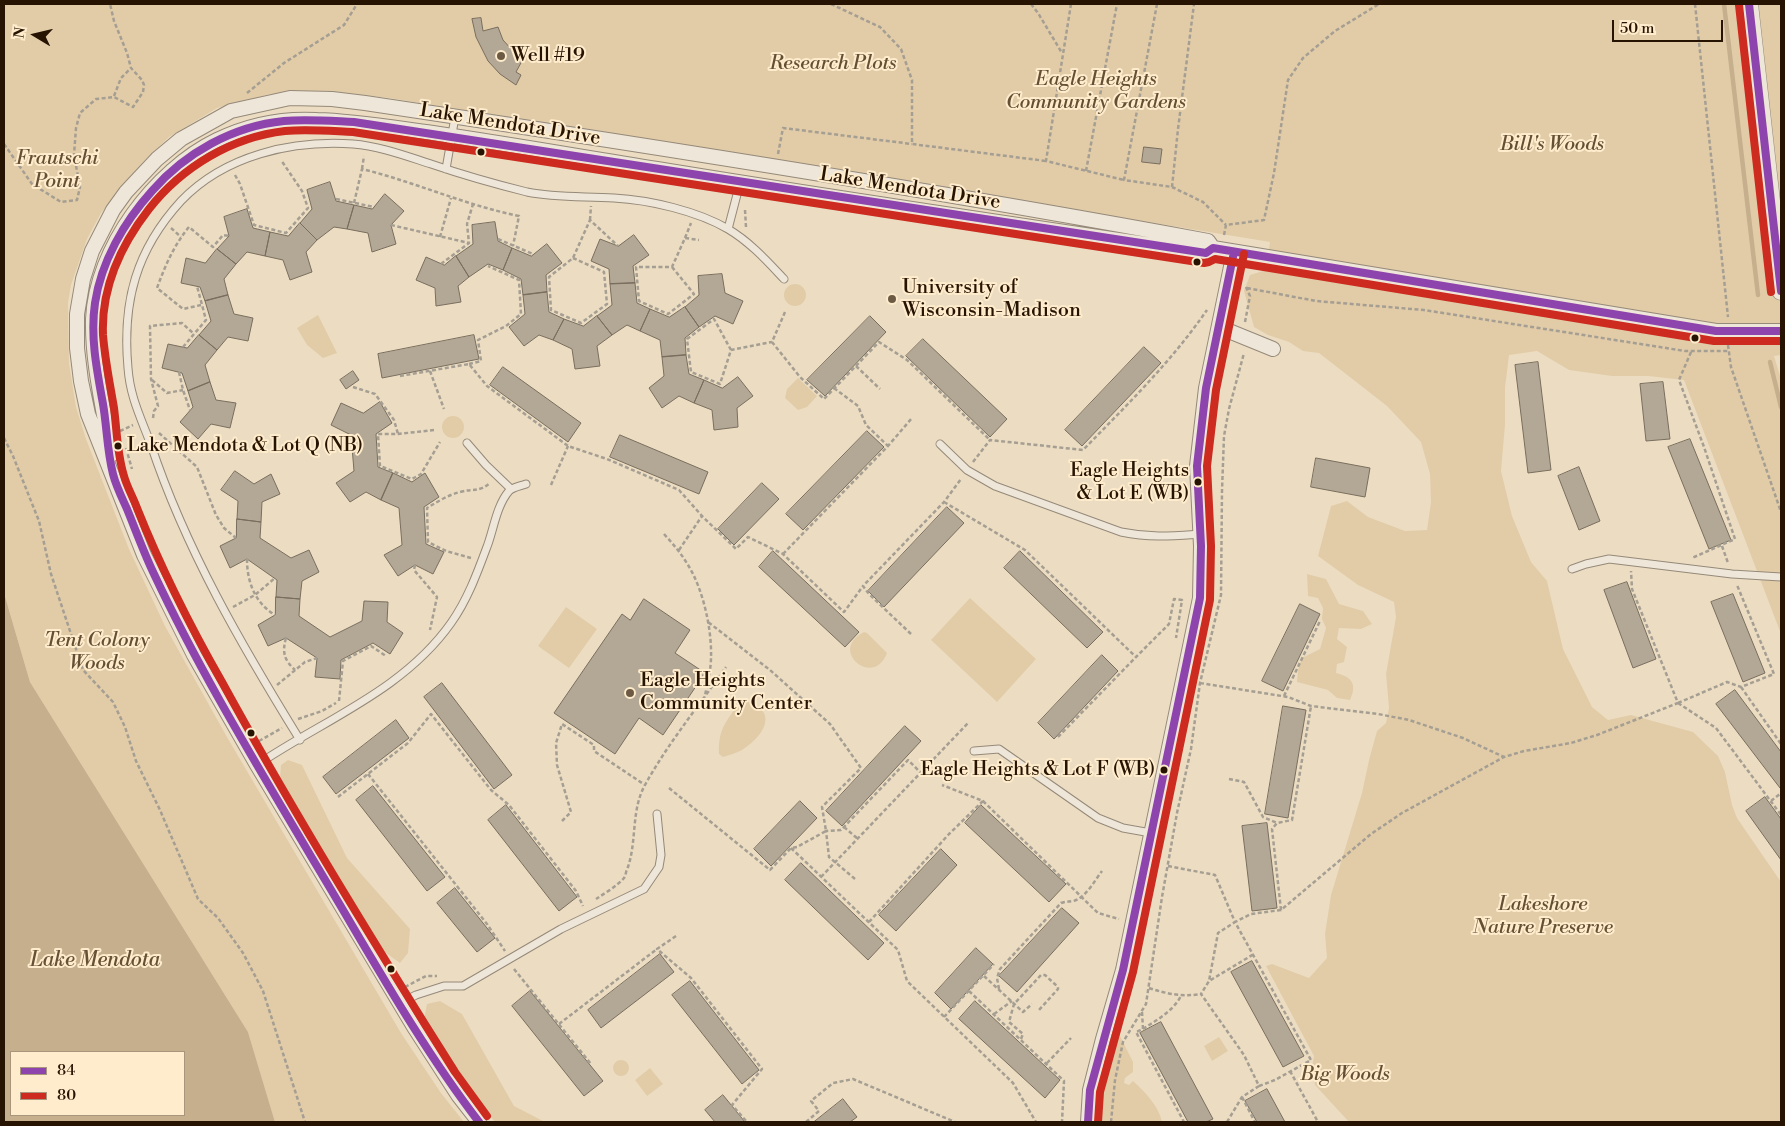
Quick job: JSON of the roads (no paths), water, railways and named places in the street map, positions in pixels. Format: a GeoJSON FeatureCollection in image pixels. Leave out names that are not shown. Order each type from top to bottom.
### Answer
{"type":"FeatureCollection","features":[{"type":"Feature","properties":{"kind":"street"},"geometry":{"type":"LineString","coordinates":[[1749,4],[1777,215],[1781,291]]}},
{"type":"Feature","properties":{"kind":"street","name":"Lake Mendota Drive"},"geometry":{"type":"LineString","coordinates":[[479,1122],[458,1095],[397,998],[256,765],[194,655],[144,555],[88,414],[77,348],[77,314],[83,279],[92,251],[110,216],[126,192],[144,171],[181,139],[231,111],[290,98],[332,99],[646,146],[1088,218],[1208,241],[1223,250],[1661,323],[1728,332],[1781,331]]}},
{"type":"Feature","properties":{"kind":"street"},"geometry":{"type":"LineString","coordinates":[[258,104],[264,125]]}},
{"type":"Feature","properties":{"kind":"street","name":"Lake Mendota Drive"},"geometry":{"type":"LineString","coordinates":[[114,476],[97,373],[93,317],[96,293],[102,273],[114,246],[129,220],[147,196],[166,176],[192,156],[216,141],[237,132],[281,121],[354,122],[1206,254],[1223,250]]}},
{"type":"Feature","properties":{"kind":"street"},"geometry":{"type":"LineString","coordinates":[[1088,1122],[1090,1090],[1123,970],[1200,598],[1197,466],[1206,388],[1219,327],[1223,250]]}},
{"type":"Feature","properties":{"kind":"street"},"geometry":{"type":"LineString","coordinates":[[1219,327],[1273,348]]}},
{"type":"Feature","properties":{"kind":"lane"},"geometry":{"type":"LineString","coordinates":[[446,169],[455,117]]}},
{"type":"Feature","properties":{"kind":"lane"},"geometry":{"type":"LineString","coordinates":[[300,740],[208,582],[156,462],[133,400],[128,368],[127,325],[137,269],[170,213],[191,191],[233,163],[274,149],[320,143],[355,144],[531,192],[563,197],[624,199],[650,203],[694,215],[728,229],[765,259],[784,279]]}},
{"type":"Feature","properties":{"kind":"lane"},"geometry":{"type":"LineString","coordinates":[[728,229],[740,183]]}},
{"type":"Feature","properties":{"kind":"lane"},"geometry":{"type":"LineString","coordinates":[[467,443],[511,489]]}},
{"type":"Feature","properties":{"kind":"lane"},"geometry":{"type":"LineString","coordinates":[[940,444],[967,470],[995,486],[1121,532],[1166,537],[1200,534]]}},
{"type":"Feature","properties":{"kind":"lane"},"geometry":{"type":"LineString","coordinates":[[256,765],[391,683],[431,648],[451,623],[468,596],[482,562],[503,500],[511,489],[526,484]]}},
{"type":"Feature","properties":{"kind":"lane"},"geometry":{"type":"LineString","coordinates":[[1572,569],[1609,559],[1732,574],[1781,577]]}},
{"type":"Feature","properties":{"kind":"lane"},"geometry":{"type":"LineString","coordinates":[[974,751],[999,749],[1098,818],[1123,828],[1151,833]]}},
{"type":"Feature","properties":{"kind":"lane"},"geometry":{"type":"LineString","coordinates":[[397,998],[416,995],[444,986],[463,986],[561,929],[644,888],[654,876],[660,861],[657,814]]}},
{"type":"Feature","properties":{"kind":"water","name":"Lake Mendota"},"geometry":{"type":"Polygon","coordinates":[[[4,593],[30,682],[248,1032],[275,1122],[4,1122],[4,593]]]}},
{"type":"Feature","properties":{"kind":"waterway"},"geometry":{"type":"LineString","coordinates":[[1724,4],[1758,295]]}},
{"type":"Feature","properties":{"kind":"waterway"},"geometry":{"type":"LineString","coordinates":[[1770,362],[1781,407]]}},
{"type":"Feature","properties":{"kind":"place","name":"Well #19"},"geometry":{"type":"Point","coordinates":[501,56]}},
{"type":"Feature","properties":{"kind":"place","name":"University of Wisconsin-Madison"},"geometry":{"type":"Point","coordinates":[892,299]}},
{"type":"Feature","properties":{"kind":"place","name":"Lake Mendota & Lot Q (NB)"},"geometry":{"type":"Point","coordinates":[118,446]}},
{"type":"Feature","properties":{"kind":"place","name":"Eagle Heights & Lot E (WB)"},"geometry":{"type":"Point","coordinates":[1198,482]}},
{"type":"Feature","properties":{"kind":"place","name":"Eagle Heights Community Center"},"geometry":{"type":"Point","coordinates":[630,693]}},
{"type":"Feature","properties":{"kind":"place","name":"Eagle Heights & Lot F (WB)"},"geometry":{"type":"Point","coordinates":[1164,770]}},
{"type":"Feature","properties":{"kind":"park label","name":"Research Plots"},"geometry":{"type":"Point","coordinates":[833,64]}},
{"type":"Feature","properties":{"kind":"park label","name":"Eagle Heights Community Gardens"},"geometry":{"type":"Point","coordinates":[1096,92]}},
{"type":"Feature","properties":{"kind":"park label","name":"Bill's Woods"},"geometry":{"type":"Point","coordinates":[1552,145]}},
{"type":"Feature","properties":{"kind":"park label","name":"Frautschi Point"},"geometry":{"type":"Point","coordinates":[57,170]}},
{"type":"Feature","properties":{"kind":"park label","name":"Tent Colony Woods"},"geometry":{"type":"Point","coordinates":[97,652]}},
{"type":"Feature","properties":{"kind":"park label","name":"Lakeshore Nature Preserve"},"geometry":{"type":"Point","coordinates":[1543,916]}},
{"type":"Feature","properties":{"kind":"park label","name":"Big Woods"},"geometry":{"type":"Point","coordinates":[1345,1075]}}]}
